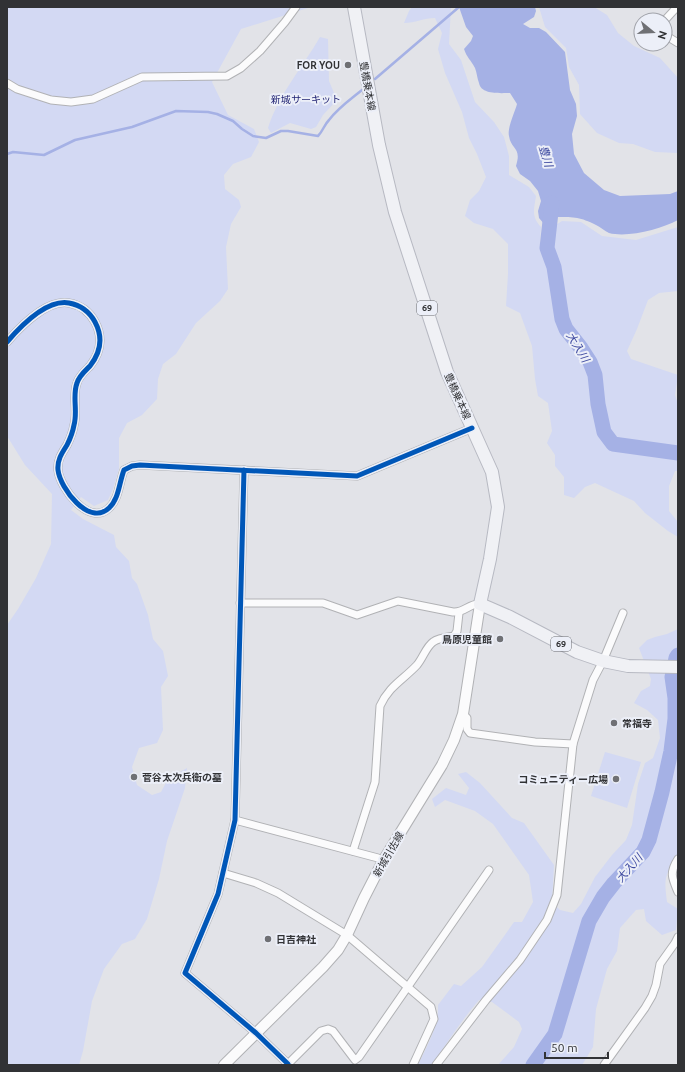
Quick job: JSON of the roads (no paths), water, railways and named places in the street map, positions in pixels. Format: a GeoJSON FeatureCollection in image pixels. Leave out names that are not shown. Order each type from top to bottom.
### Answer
{"type":"FeatureCollection","features":[{"type":"Feature","properties":{"kind":"main road","name":"豊橋乗本線"},"geometry":{"type":"LineString","coordinates":[[354,7],[378,145],[395,212],[447,372],[492,472],[498,507],[490,559],[480,604]]}},
{"type":"Feature","properties":{"kind":"main road","name":"69"},"geometry":{"type":"LineString","coordinates":[[480,604],[510,617],[577,652],[603,661],[628,666],[678,667]]}},
{"type":"Feature","properties":{"kind":"main road","name":"新城引佐線"},"geometry":{"type":"LineString","coordinates":[[224,1065],[323,967],[338,950],[347,935],[383,861],[442,765],[454,740],[463,714],[480,604]]}},
{"type":"Feature","properties":{"kind":"street"},"geometry":{"type":"LineString","coordinates":[[7,83],[17,89],[51,100],[71,102],[93,99],[142,78],[227,76],[240,68],[260,51],[296,7]]}},
{"type":"Feature","properties":{"kind":"street"},"geometry":{"type":"LineString","coordinates":[[7,342],[30,319],[52,304],[60,302],[69,303],[84,308],[92,316],[100,331],[101,343],[97,355],[81,375],[77,383],[75,391],[76,414],[74,425],[68,444],[58,461],[60,481],[73,500],[82,509],[93,513],[102,513],[110,508],[117,498],[120,480],[124,470],[132,466],[140,465],[358,476],[472,428]]}},
{"type":"Feature","properties":{"kind":"street"},"geometry":{"type":"LineString","coordinates":[[244,470],[235,820],[218,894],[185,973],[256,1033],[287,1065],[321,1031],[328,1029],[332,1031],[355,1060],[359,1057],[489,870]]}},
{"type":"Feature","properties":{"kind":"street"},"geometry":{"type":"LineString","coordinates":[[240,603],[323,603],[357,615],[398,600],[453,612],[459,612],[474,603],[480,604]]}},
{"type":"Feature","properties":{"kind":"street"},"geometry":{"type":"LineString","coordinates":[[353,851],[375,782],[380,706],[383,699],[389,690],[417,664],[435,640],[454,636],[457,630],[459,612]]}},
{"type":"Feature","properties":{"kind":"street"},"geometry":{"type":"LineString","coordinates":[[436,1065],[486,1000],[520,960],[547,920],[557,895],[573,744],[593,680],[603,661],[623,613]]}},
{"type":"Feature","properties":{"kind":"street"},"geometry":{"type":"LineString","coordinates":[[463,714],[467,718],[467,729],[470,732],[535,742],[573,744]]}},
{"type":"Feature","properties":{"kind":"street"},"geometry":{"type":"LineString","coordinates":[[235,820],[353,851],[378,858],[383,861]]}},
{"type":"Feature","properties":{"kind":"street"},"geometry":{"type":"LineString","coordinates":[[678,860],[672,870],[672,879],[678,892]]}},
{"type":"Feature","properties":{"kind":"street"},"geometry":{"type":"LineString","coordinates":[[223,873],[256,882],[278,893],[347,935],[431,1007],[434,1019],[413,1065]]}},
{"type":"Feature","properties":{"kind":"street"},"geometry":{"type":"LineString","coordinates":[[604,1065],[648,1002],[656,985],[660,964],[678,937]]}},
{"type":"Feature","properties":{"kind":"water","name":"豊川"},"geometry":{"type":"Polygon","coordinates":[[[459,7],[535,7],[536,11],[534,17],[523,24],[530,28],[539,28],[546,32],[565,52],[570,90],[576,104],[577,116],[572,134],[574,154],[584,173],[604,190],[620,196],[670,194],[678,191],[678,220],[663,227],[644,232],[625,234],[609,233],[590,222],[573,217],[557,217],[552,223],[545,225],[539,218],[538,211],[541,201],[538,191],[530,181],[520,174],[516,166],[518,155],[510,141],[510,124],[517,104],[510,93],[487,91],[483,90],[481,87],[475,68],[466,55],[464,49],[471,41],[473,36],[466,27],[459,7]]]}},
{"type":"Feature","properties":{"kind":"waterway"},"geometry":{"type":"LineString","coordinates":[[375,79],[459,7]]}},
{"type":"Feature","properties":{"kind":"waterway"},"geometry":{"type":"LineString","coordinates":[[7,154],[13,152],[44,155],[75,140],[132,127],[176,111],[208,112],[217,114],[233,121],[253,136],[266,138],[281,131],[318,136],[336,112],[362,90]]}},
{"type":"Feature","properties":{"kind":"waterway","name":"大入川"},"geometry":{"type":"LineString","coordinates":[[552,203],[547,248],[554,267],[562,319],[566,329],[590,362],[595,375],[598,404],[604,432],[613,444],[678,453]]}},
{"type":"Feature","properties":{"kind":"waterway","name":"大入川"},"geometry":{"type":"LineString","coordinates":[[533,1065],[555,1034],[589,921],[603,897],[643,852],[649,840],[671,751],[675,719],[675,698],[672,677],[678,655]]}},
{"type":"Feature","properties":{"kind":"place","name":"FOR YOU"},"geometry":{"type":"Point","coordinates":[348,65]}},
{"type":"Feature","properties":{"kind":"place","name":"鳥原児童館"},"geometry":{"type":"Point","coordinates":[500,639]}},
{"type":"Feature","properties":{"kind":"place","name":"常福寺"},"geometry":{"type":"Point","coordinates":[614,723]}},
{"type":"Feature","properties":{"kind":"place","name":"菅谷太次兵衛の墓"},"geometry":{"type":"Point","coordinates":[134,777]}},
{"type":"Feature","properties":{"kind":"place","name":"コミュニティー広場"},"geometry":{"type":"Point","coordinates":[616,779]}},
{"type":"Feature","properties":{"kind":"place","name":"日吉神社"},"geometry":{"type":"Point","coordinates":[268,939]}},
{"type":"Feature","properties":{"kind":"park label","name":"新城サーキット"},"geometry":{"type":"Point","coordinates":[306,99]}}]}
